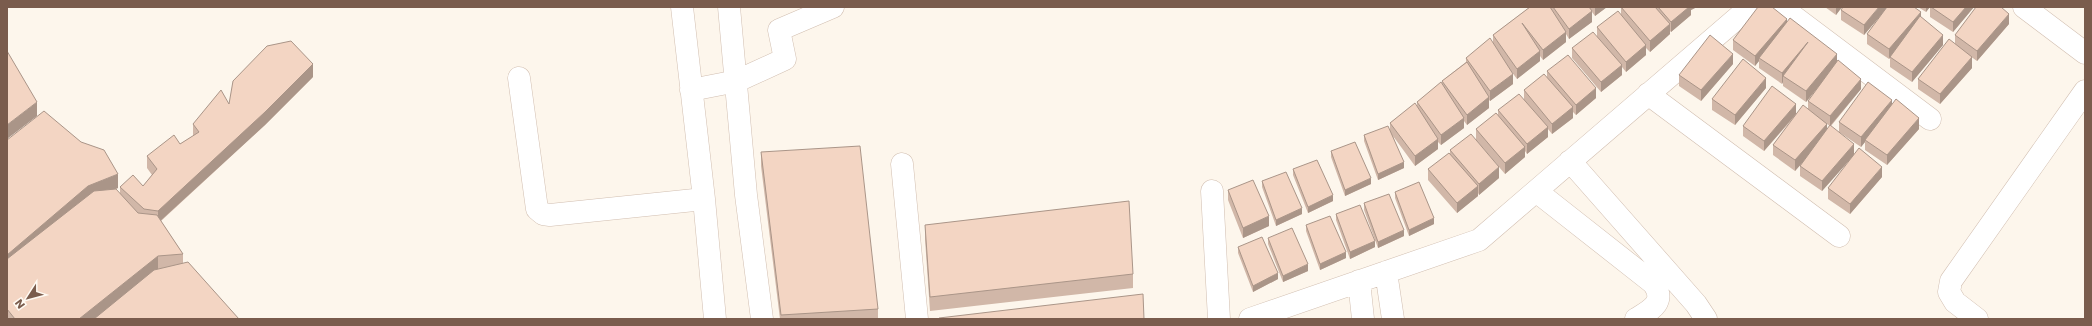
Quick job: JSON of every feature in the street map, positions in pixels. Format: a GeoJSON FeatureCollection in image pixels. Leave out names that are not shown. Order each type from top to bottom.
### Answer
{"type":"FeatureCollection","features":[{"type":"Feature","properties":{"kind":"street"},"geometry":{"type":"LineString","coordinates":[[682,7],[704,199],[715,319]]}},
{"type":"Feature","properties":{"kind":"street"},"geometry":{"type":"LineString","coordinates":[[729,7],[737,81],[746,195],[762,319]]}},
{"type":"Feature","properties":{"kind":"street"},"geometry":{"type":"LineString","coordinates":[[691,90],[737,81],[785,59],[779,30],[833,7]]}},
{"type":"Feature","properties":{"kind":"street"},"geometry":{"type":"LineString","coordinates":[[1250,319],[1479,240],[1750,7]]}},
{"type":"Feature","properties":{"kind":"street"},"geometry":{"type":"LineString","coordinates":[[1781,7],[1930,119]]}},
{"type":"Feature","properties":{"kind":"street"},"geometry":{"type":"LineString","coordinates":[[2024,7],[2085,53]]}},
{"type":"Feature","properties":{"kind":"street"},"geometry":{"type":"LineString","coordinates":[[519,78],[537,209],[543,214],[550,215],[704,199]]}},
{"type":"Feature","properties":{"kind":"street"},"geometry":{"type":"LineString","coordinates":[[1977,319],[1955,302],[1949,292],[1951,281],[2085,91]]}},
{"type":"Feature","properties":{"kind":"street"},"geometry":{"type":"LineString","coordinates":[[1648,94],[1839,236]]}},
{"type":"Feature","properties":{"kind":"street"},"geometry":{"type":"LineString","coordinates":[[1570,161],[1696,304],[1706,319]]}},
{"type":"Feature","properties":{"kind":"street"},"geometry":{"type":"LineString","coordinates":[[902,164],[917,319]]}},
{"type":"Feature","properties":{"kind":"street"},"geometry":{"type":"LineString","coordinates":[[1212,191],[1219,319]]}},
{"type":"Feature","properties":{"kind":"street"},"geometry":{"type":"LineString","coordinates":[[1536,191],[1653,283],[1659,291],[1658,298],[1652,309],[1636,319]]}},
{"type":"Feature","properties":{"kind":"street"},"geometry":{"type":"LineString","coordinates":[[1386,272],[1393,319]]}},
{"type":"Feature","properties":{"kind":"street"},"geometry":{"type":"LineString","coordinates":[[1359,281],[1363,319]]}},
{"type":"Feature","properties":{"kind":"building"},"geometry":{"type":"Polygon","coordinates":[[[1530,7],[1550,7],[1566,32],[1543,50],[1522,23],[1540,51],[1517,69],[1493,35],[1530,7]]]}},
{"type":"Feature","properties":{"kind":"building"},"geometry":{"type":"Polygon","coordinates":[[[1553,7],[1589,7],[1592,11],[1569,29],[1553,7]]]}},
{"type":"Feature","properties":{"kind":"building"},"geometry":{"type":"Polygon","coordinates":[[[1621,7],[1655,7],[1670,24],[1650,41],[1621,7]]]}},
{"type":"Feature","properties":{"kind":"building"},"geometry":{"type":"Polygon","coordinates":[[[1658,7],[1689,7],[1671,22],[1658,7]]]}},
{"type":"Feature","properties":{"kind":"building"},"geometry":{"type":"Polygon","coordinates":[[[1758,7],[1772,7],[1787,19],[1755,56],[1733,40],[1758,7]]]}},
{"type":"Feature","properties":{"kind":"building"},"geometry":{"type":"Polygon","coordinates":[[[1843,7],[1879,7],[1864,25],[1841,10],[1843,7]]]}},
{"type":"Feature","properties":{"kind":"building"},"geometry":{"type":"Polygon","coordinates":[[[1887,7],[1914,7],[1921,12],[1889,49],[1867,34],[1887,7]]]}},
{"type":"Feature","properties":{"kind":"building"},"geometry":{"type":"Polygon","coordinates":[[[1931,7],[1966,7],[1953,22],[1931,7]]]}},
{"type":"Feature","properties":{"kind":"building"},"geometry":{"type":"Polygon","coordinates":[[[1976,7],[2001,7],[2009,14],[1977,51],[1955,35],[1976,7]]]}},
{"type":"Feature","properties":{"kind":"building"},"geometry":{"type":"Polygon","coordinates":[[[1618,11],[1646,45],[1626,62],[1597,27],[1618,11]]]}},
{"type":"Feature","properties":{"kind":"building"},"geometry":{"type":"Polygon","coordinates":[[[1920,16],[1943,35],[1912,72],[1890,57],[1920,16]]]}},
{"type":"Feature","properties":{"kind":"building"},"geometry":{"type":"Polygon","coordinates":[[[1790,18],[1837,54],[1806,91],[1783,76],[1808,42],[1782,73],[1759,58],[1790,18]]]}},
{"type":"Feature","properties":{"kind":"building"},"geometry":{"type":"Polygon","coordinates":[[[1593,32],[1622,65],[1601,82],[1572,48],[1593,32]]]}},
{"type":"Feature","properties":{"kind":"building"},"geometry":{"type":"Polygon","coordinates":[[[1710,35],[1733,54],[1701,90],[1679,75],[1710,35]]]}},
{"type":"Feature","properties":{"kind":"building"},"geometry":{"type":"Polygon","coordinates":[[[1490,38],[1513,74],[1490,91],[1466,58],[1490,38]]]}},
{"type":"Feature","properties":{"kind":"building"},"geometry":{"type":"Polygon","coordinates":[[[1949,39],[1972,57],[1940,94],[1918,79],[1949,39]]]}},
{"type":"Feature","properties":{"kind":"building"},"geometry":{"type":"Polygon","coordinates":[[[291,41],[313,64],[265,112],[158,211],[144,209],[120,187],[133,175],[143,186],[157,169],[147,156],[174,135],[180,144],[199,132],[193,124],[221,90],[229,104],[233,81],[267,46],[291,41]]]}},
{"type":"Feature","properties":{"kind":"building"},"geometry":{"type":"Polygon","coordinates":[[[7,51],[37,102],[7,125],[7,51]]]}},
{"type":"Feature","properties":{"kind":"building"},"geometry":{"type":"Polygon","coordinates":[[[1568,55],[1596,88],[1576,105],[1547,71],[1568,55]]]}},
{"type":"Feature","properties":{"kind":"building"},"geometry":{"type":"Polygon","coordinates":[[[1743,59],[1766,78],[1735,115],[1712,99],[1743,59]]]}},
{"type":"Feature","properties":{"kind":"building"},"geometry":{"type":"Polygon","coordinates":[[[1838,60],[1861,79],[1830,116],[1808,101],[1838,60]]]}},
{"type":"Feature","properties":{"kind":"building"},"geometry":{"type":"Polygon","coordinates":[[[1467,62],[1489,97],[1467,115],[1442,81],[1467,62]]]}},
{"type":"Feature","properties":{"kind":"building"},"geometry":{"type":"Polygon","coordinates":[[[1544,74],[1573,107],[1552,124],[1524,90],[1544,74]]]}},
{"type":"Feature","properties":{"kind":"building"},"geometry":{"type":"Polygon","coordinates":[[[1441,82],[1464,118],[1441,135],[1417,102],[1441,82]]]}},
{"type":"Feature","properties":{"kind":"building"},"geometry":{"type":"Polygon","coordinates":[[[1868,82],[1892,100],[1861,137],[1839,122],[1868,82]]]}},
{"type":"Feature","properties":{"kind":"building"},"geometry":{"type":"Polygon","coordinates":[[[1772,86],[1796,104],[1764,141],[1743,126],[1772,86]]]}},
{"type":"Feature","properties":{"kind":"building"},"geometry":{"type":"Polygon","coordinates":[[[1519,94],[1548,127],[1527,144],[1498,110],[1519,94]]]}},
{"type":"Feature","properties":{"kind":"building"},"geometry":{"type":"Polygon","coordinates":[[[1896,99],[1919,118],[1887,155],[1865,140],[1896,99]]]}},
{"type":"Feature","properties":{"kind":"building"},"geometry":{"type":"Polygon","coordinates":[[[1415,103],[1438,139],[1415,156],[1390,123],[1415,103]]]}},
{"type":"Feature","properties":{"kind":"building"},"geometry":{"type":"Polygon","coordinates":[[[1803,105],[1827,124],[1795,160],[1773,145],[1803,105]]]}},
{"type":"Feature","properties":{"kind":"building"},"geometry":{"type":"Polygon","coordinates":[[[44,111],[81,142],[104,150],[118,174],[88,186],[7,255],[7,140],[44,111]]]}},
{"type":"Feature","properties":{"kind":"building"},"geometry":{"type":"Polygon","coordinates":[[[1496,113],[1525,147],[1505,163],[1476,129],[1496,113]]]}},
{"type":"Feature","properties":{"kind":"building"},"geometry":{"type":"Polygon","coordinates":[[[1830,125],[1854,144],[1822,181],[1800,166],[1830,125]]]}},
{"type":"Feature","properties":{"kind":"building"},"geometry":{"type":"Polygon","coordinates":[[[1388,126],[1404,162],[1378,174],[1364,135],[1388,126]]]}},
{"type":"Feature","properties":{"kind":"building"},"geometry":{"type":"Polygon","coordinates":[[[1471,134],[1499,167],[1479,184],[1450,150],[1471,134]]]}},
{"type":"Feature","properties":{"kind":"building"},"geometry":{"type":"Polygon","coordinates":[[[1355,142],[1371,178],[1345,190],[1331,151],[1355,142]]]}},
{"type":"Feature","properties":{"kind":"building"},"geometry":{"type":"Polygon","coordinates":[[[860,146],[878,309],[781,315],[761,152],[860,146]]]}},
{"type":"Feature","properties":{"kind":"building"},"geometry":{"type":"Polygon","coordinates":[[[1859,148],[1882,167],[1850,204],[1828,188],[1859,148]]]}},
{"type":"Feature","properties":{"kind":"building"},"geometry":{"type":"Polygon","coordinates":[[[1449,153],[1478,186],[1457,203],[1428,169],[1449,153]]]}},
{"type":"Feature","properties":{"kind":"building"},"geometry":{"type":"Polygon","coordinates":[[[1317,160],[1333,195],[1308,207],[1293,169],[1317,160]]]}},
{"type":"Feature","properties":{"kind":"building"},"geometry":{"type":"Polygon","coordinates":[[[1286,172],[1302,208],[1276,220],[1262,181],[1286,172]]]}},
{"type":"Feature","properties":{"kind":"building"},"geometry":{"type":"Polygon","coordinates":[[[1253,180],[1269,216],[1243,228],[1228,190],[1253,180]]]}},
{"type":"Feature","properties":{"kind":"building"},"geometry":{"type":"Polygon","coordinates":[[[1419,182],[1434,218],[1409,230],[1395,192],[1419,182]]]}},
{"type":"Feature","properties":{"kind":"building"},"geometry":{"type":"Polygon","coordinates":[[[116,189],[138,213],[157,215],[183,254],[158,256],[79,319],[15,319],[7,309],[7,259],[94,191],[116,189]]]}},
{"type":"Feature","properties":{"kind":"building"},"geometry":{"type":"Polygon","coordinates":[[[1389,194],[1404,230],[1378,242],[1364,203],[1389,194]]]}},
{"type":"Feature","properties":{"kind":"building"},"geometry":{"type":"Polygon","coordinates":[[[1129,201],[1133,274],[930,297],[925,225],[1129,201]]]}},
{"type":"Feature","properties":{"kind":"building"},"geometry":{"type":"Polygon","coordinates":[[[1360,205],[1375,241],[1350,252],[1336,214],[1360,205]]]}},
{"type":"Feature","properties":{"kind":"building"},"geometry":{"type":"Polygon","coordinates":[[[1330,216],[1346,252],[1320,264],[1306,225],[1330,216]]]}},
{"type":"Feature","properties":{"kind":"building"},"geometry":{"type":"Polygon","coordinates":[[[1292,228],[1308,264],[1283,276],[1268,238],[1292,228]]]}},
{"type":"Feature","properties":{"kind":"building"},"geometry":{"type":"Polygon","coordinates":[[[1262,237],[1278,273],[1253,286],[1238,247],[1262,237]]]}},
{"type":"Feature","properties":{"kind":"building"},"geometry":{"type":"Polygon","coordinates":[[[188,262],[239,319],[94,319],[154,270],[188,262]]]}},
{"type":"Feature","properties":{"kind":"building"},"geometry":{"type":"Polygon","coordinates":[[[1143,294],[1144,319],[939,319],[939,318],[1143,294]]]}}]}
